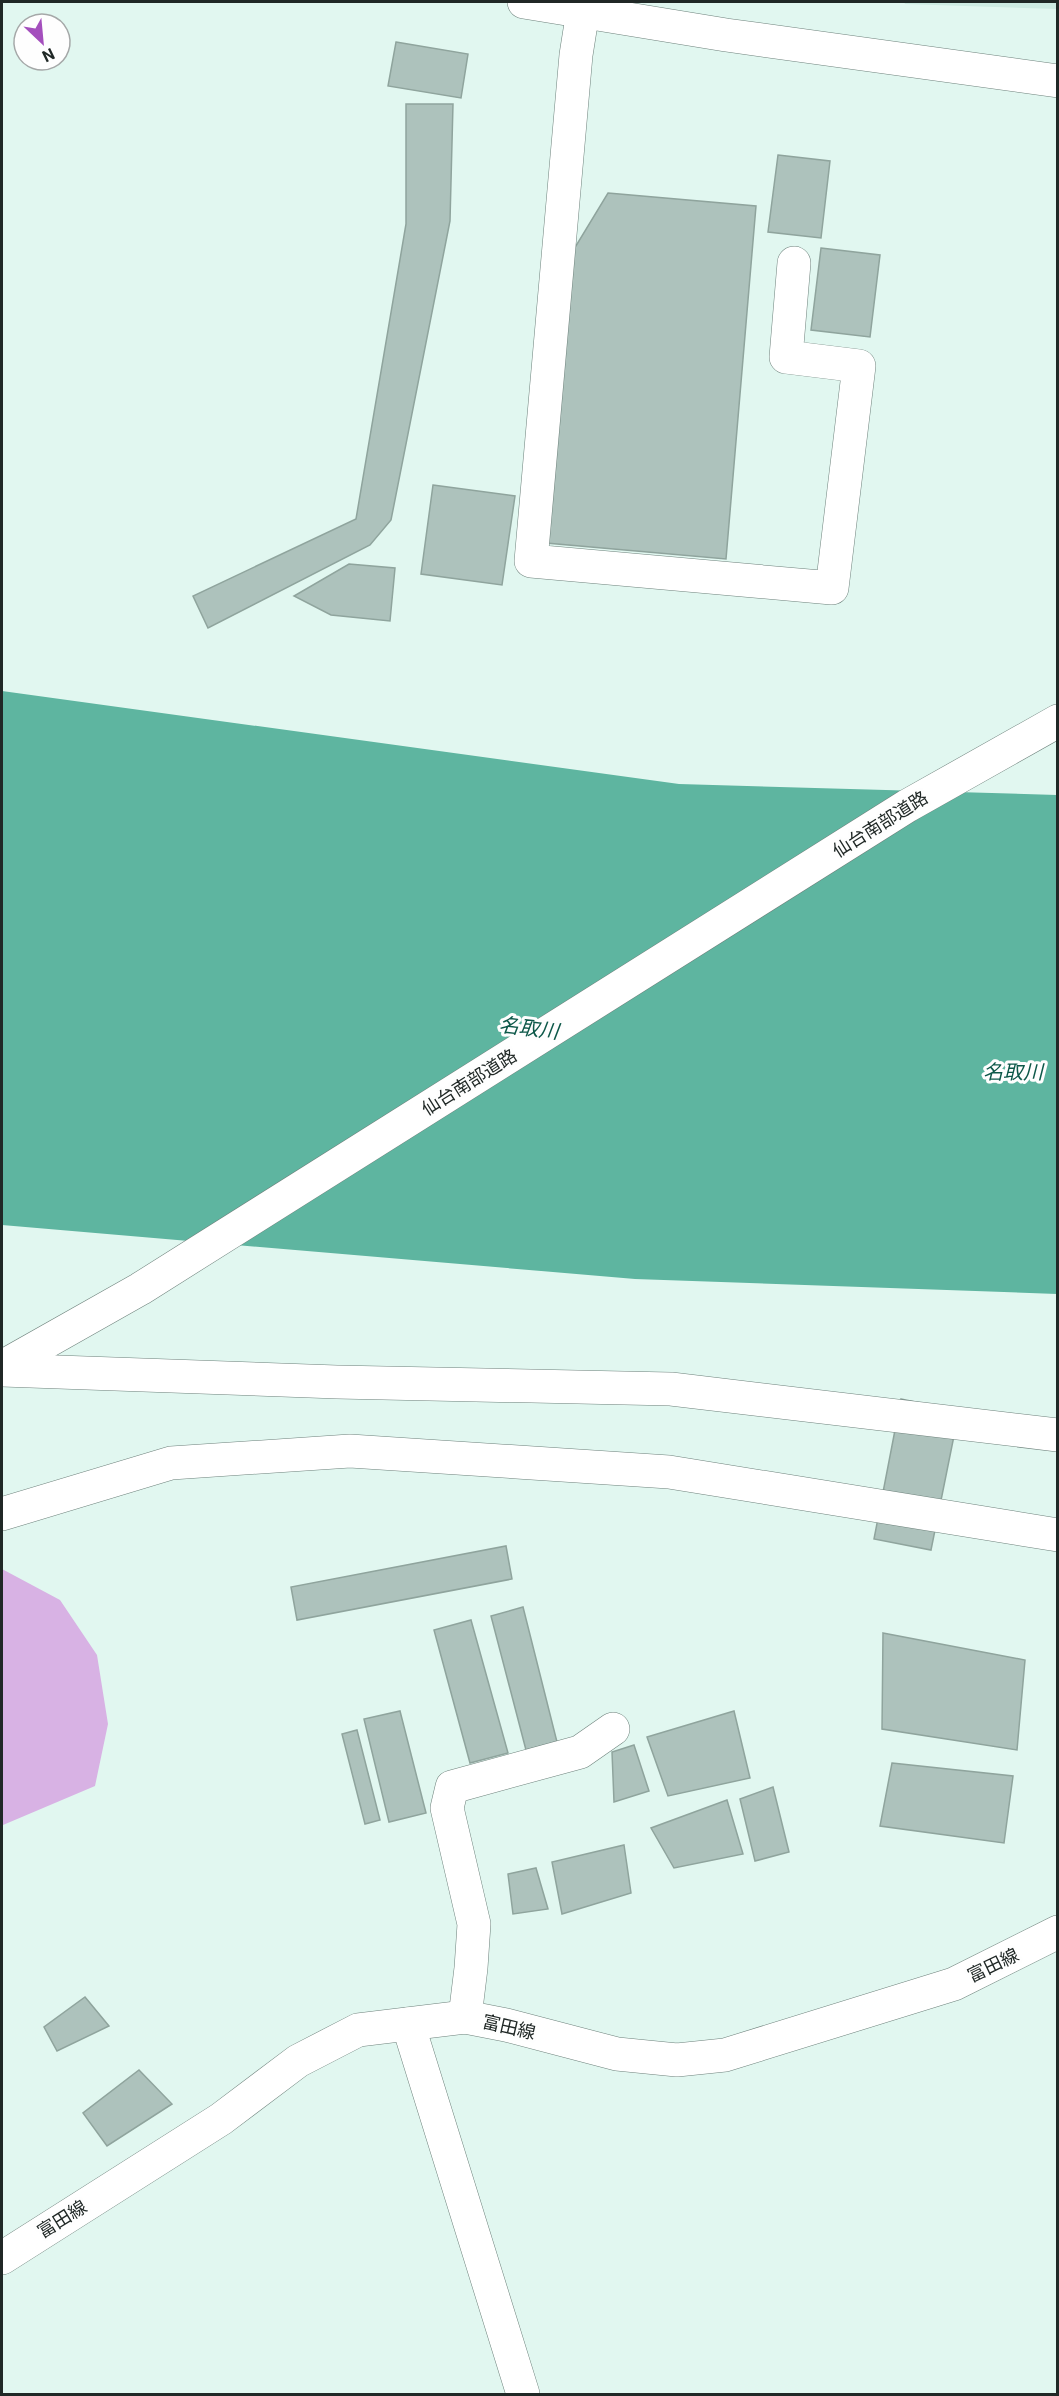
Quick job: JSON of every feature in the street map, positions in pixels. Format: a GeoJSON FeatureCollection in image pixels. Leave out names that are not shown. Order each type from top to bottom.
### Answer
{"type":"FeatureCollection","features":[{"type":"Feature","properties":{"kind":"main road"},"geometry":{"type":"LineString","coordinates":[[524,2],[726,35],[1058,81]]}},
{"type":"Feature","properties":{"kind":"main road"},"geometry":{"type":"LineString","coordinates":[[583,11],[576,55],[531,561],[832,588],[859,366],[786,357],[794,263]]}},
{"type":"Feature","properties":{"kind":"main road","name":"仙台南部道路"},"geometry":{"type":"LineString","coordinates":[[2,1368],[140,1289],[907,806],[1058,721]]}},
{"type":"Feature","properties":{"kind":"main road"},"geometry":{"type":"LineString","coordinates":[[2,1368],[338,1382],[671,1389],[1058,1435]]}},
{"type":"Feature","properties":{"kind":"main road"},"geometry":{"type":"LineString","coordinates":[[2,1514],[171,1463],[350,1451],[669,1472],[1058,1535]]}},
{"type":"Feature","properties":{"kind":"main road"},"geometry":{"type":"LineString","coordinates":[[465,2017],[474,1924],[447,1808],[452,1787],[580,1752],[613,1729]]}},
{"type":"Feature","properties":{"kind":"main road","name":"富田線"},"geometry":{"type":"LineString","coordinates":[[2,2258],[221,2119],[298,2061],[358,2030],[465,2017],[506,2025],[617,2054],[677,2060],[725,2055],[954,1984],[1058,1932]]}},
{"type":"Feature","properties":{"kind":"main road"},"geometry":{"type":"LineString","coordinates":[[408,2024],[523,2394]]}},
{"type":"Feature","properties":{"kind":"shaded area"},"geometry":{"type":"Polygon","coordinates":[[[904,2],[1057,2],[1058,9],[905,4],[904,2]]]}},
{"type":"Feature","properties":{"kind":"shaded area"},"geometry":{"type":"Polygon","coordinates":[[[2,1569],[60,1600],[97,1655],[108,1724],[95,1786],[3,1825],[2,1837],[2,1569]]]}},
{"type":"Feature","properties":{"kind":"water","name":"名取川"},"geometry":{"type":"Polygon","coordinates":[[[2,691],[679,784],[1057,795],[1057,1294],[635,1279],[2,1225],[2,691]]]}},
{"type":"Feature","properties":{"kind":"building"},"geometry":{"type":"Polygon","coordinates":[[[396,42],[468,54],[461,98],[388,86],[396,42]]]}},
{"type":"Feature","properties":{"kind":"building"},"geometry":{"type":"Polygon","coordinates":[[[406,104],[453,104],[450,221],[391,520],[370,545],[208,628],[193,596],[356,519],[406,224],[406,104]]]}},
{"type":"Feature","properties":{"kind":"building"},"geometry":{"type":"Polygon","coordinates":[[[778,155],[830,161],[821,238],[768,232],[778,155]]]}},
{"type":"Feature","properties":{"kind":"building"},"geometry":{"type":"Polygon","coordinates":[[[608,193],[756,206],[726,559],[546,543],[571,254],[608,193]]]}},
{"type":"Feature","properties":{"kind":"building"},"geometry":{"type":"Polygon","coordinates":[[[821,248],[880,255],[870,337],[811,330],[821,248]]]}},
{"type":"Feature","properties":{"kind":"building"},"geometry":{"type":"Polygon","coordinates":[[[433,485],[515,496],[502,585],[421,574],[433,485]]]}},
{"type":"Feature","properties":{"kind":"building"},"geometry":{"type":"Polygon","coordinates":[[[349,564],[395,568],[390,621],[331,615],[294,596],[349,564]]]}},
{"type":"Feature","properties":{"kind":"building"},"geometry":{"type":"Polygon","coordinates":[[[901,1399],[959,1411],[931,1550],[874,1539],[901,1399]]]}},
{"type":"Feature","properties":{"kind":"building"},"geometry":{"type":"Polygon","coordinates":[[[506,1546],[512,1579],[297,1620],[291,1587],[506,1546]]]}},
{"type":"Feature","properties":{"kind":"building"},"geometry":{"type":"Polygon","coordinates":[[[523,1607],[557,1742],[526,1750],[491,1616],[523,1607]]]}},
{"type":"Feature","properties":{"kind":"building"},"geometry":{"type":"Polygon","coordinates":[[[471,1620],[508,1753],[470,1763],[434,1630],[471,1620]]]}},
{"type":"Feature","properties":{"kind":"building"},"geometry":{"type":"Polygon","coordinates":[[[883,1633],[1025,1660],[1017,1750],[882,1729],[883,1633]]]}},
{"type":"Feature","properties":{"kind":"building"},"geometry":{"type":"Polygon","coordinates":[[[400,1711],[426,1813],[389,1822],[364,1719],[400,1711]]]}},
{"type":"Feature","properties":{"kind":"building"},"geometry":{"type":"Polygon","coordinates":[[[734,1711],[750,1778],[668,1796],[647,1737],[734,1711]]]}},
{"type":"Feature","properties":{"kind":"building"},"geometry":{"type":"Polygon","coordinates":[[[357,1730],[380,1820],[365,1824],[342,1734],[357,1730]]]}},
{"type":"Feature","properties":{"kind":"building"},"geometry":{"type":"Polygon","coordinates":[[[634,1745],[649,1791],[614,1802],[612,1752],[634,1745]]]}},
{"type":"Feature","properties":{"kind":"building"},"geometry":{"type":"Polygon","coordinates":[[[892,1763],[1013,1776],[1004,1843],[880,1826],[892,1763]]]}},
{"type":"Feature","properties":{"kind":"building"},"geometry":{"type":"Polygon","coordinates":[[[773,1787],[789,1852],[755,1861],[740,1799],[773,1787]]]}},
{"type":"Feature","properties":{"kind":"building"},"geometry":{"type":"Polygon","coordinates":[[[727,1800],[743,1854],[674,1868],[651,1828],[727,1800]]]}},
{"type":"Feature","properties":{"kind":"building"},"geometry":{"type":"Polygon","coordinates":[[[624,1845],[631,1893],[562,1914],[552,1862],[624,1845]]]}},
{"type":"Feature","properties":{"kind":"building"},"geometry":{"type":"Polygon","coordinates":[[[536,1868],[548,1909],[513,1914],[508,1874],[536,1868]]]}},
{"type":"Feature","properties":{"kind":"building"},"geometry":{"type":"Polygon","coordinates":[[[85,1997],[109,2026],[57,2051],[44,2027],[85,1997]]]}},
{"type":"Feature","properties":{"kind":"building"},"geometry":{"type":"Polygon","coordinates":[[[139,2070],[172,2104],[107,2146],[83,2113],[139,2070]]]}}]}
